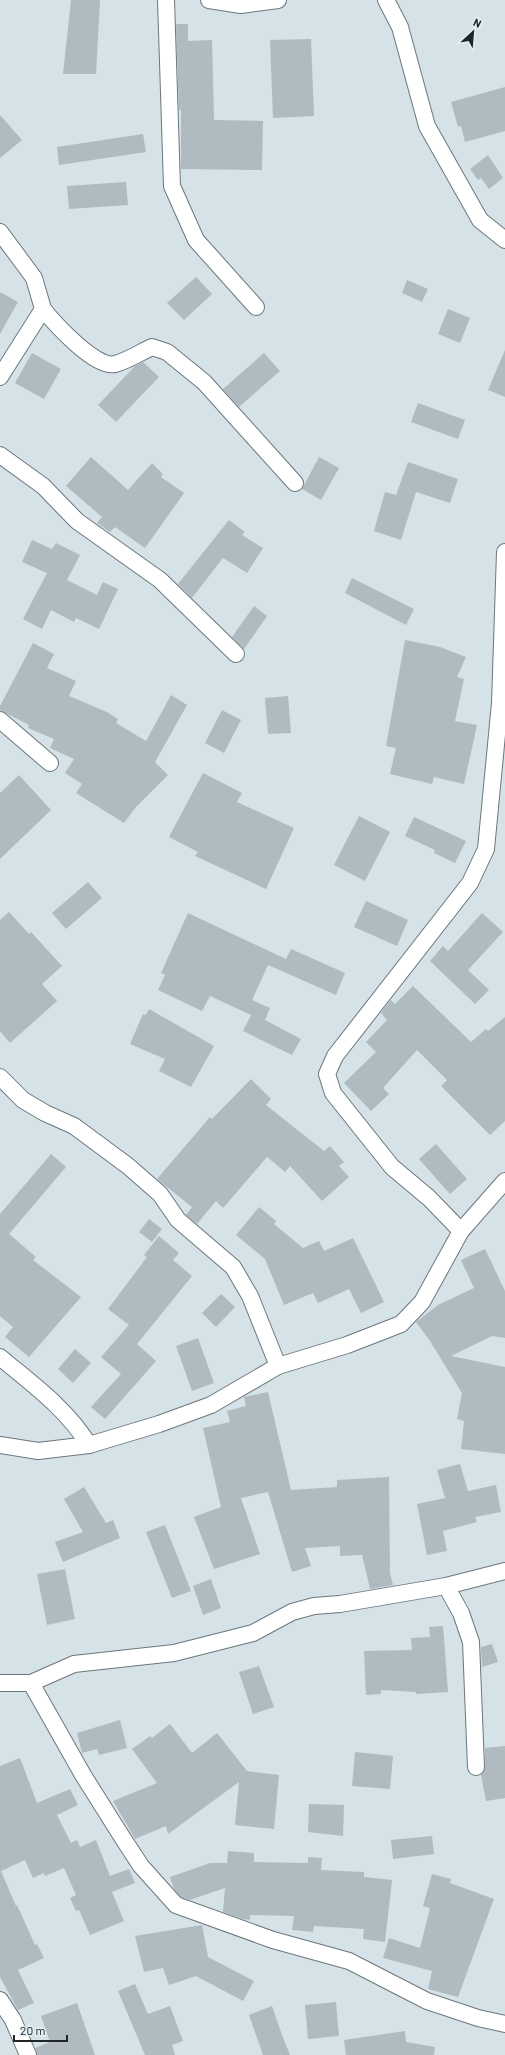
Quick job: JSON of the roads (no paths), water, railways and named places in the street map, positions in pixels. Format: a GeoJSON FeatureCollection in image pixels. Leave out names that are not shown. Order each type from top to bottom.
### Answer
{"type":"FeatureCollection","features":[{"type":"Feature","properties":{"kind":"street"},"geometry":{"type":"LineString","coordinates":[[166,0],[172,186],[196,240],[256,306]]}},
{"type":"Feature","properties":{"kind":"street"},"geometry":{"type":"LineString","coordinates":[[209,0],[241,5],[278,0]]}},
{"type":"Feature","properties":{"kind":"street"},"geometry":{"type":"LineString","coordinates":[[386,0],[400,28],[426,126],[480,220],[505,240]]}},
{"type":"Feature","properties":{"kind":"street"},"geometry":{"type":"LineString","coordinates":[[0,232],[34,278],[43,309],[57,326],[97,361],[114,365],[152,348],[167,352],[204,382],[295,483]]}},
{"type":"Feature","properties":{"kind":"street"},"geometry":{"type":"LineString","coordinates":[[0,377],[43,309]]}},
{"type":"Feature","properties":{"kind":"street"},"geometry":{"type":"LineString","coordinates":[[0,454],[43,486],[77,521],[160,580],[236,654]]}},
{"type":"Feature","properties":{"kind":"street"},"geometry":{"type":"LineString","coordinates":[[462,1231],[429,1198],[392,1167],[332,1093],[327,1074],[335,1056],[470,883],[486,849],[500,703],[505,552]]}},
{"type":"Feature","properties":{"kind":"street"},"geometry":{"type":"LineString","coordinates":[[0,720],[50,763]]}},
{"type":"Feature","properties":{"kind":"street"},"geometry":{"type":"LineString","coordinates":[[0,1077],[23,1100],[45,1113],[74,1126],[128,1166],[160,1194],[178,1220],[232,1267],[250,1296],[278,1366]]}},
{"type":"Feature","properties":{"kind":"street"},"geometry":{"type":"LineString","coordinates":[[0,1445],[38,1452],[89,1446],[159,1424],[211,1405],[278,1366],[347,1344],[401,1324],[422,1302],[462,1231],[505,1181]]}},
{"type":"Feature","properties":{"kind":"street"},"geometry":{"type":"LineString","coordinates":[[0,1357],[60,1406],[77,1425],[89,1446]]}},
{"type":"Feature","properties":{"kind":"street"},"geometry":{"type":"LineString","coordinates":[[0,1683],[31,1683],[74,1664],[174,1653],[252,1633],[292,1612],[314,1606],[340,1604],[446,1586],[505,1571]]}},
{"type":"Feature","properties":{"kind":"street"},"geometry":{"type":"LineString","coordinates":[[446,1586],[461,1613],[471,1642],[476,1767]]}},
{"type":"Feature","properties":{"kind":"street"},"geometry":{"type":"LineString","coordinates":[[31,1683],[83,1775],[122,1837],[141,1866],[176,1905],[273,1940],[348,1961],[427,2001],[478,2018],[505,2024]]}},
{"type":"Feature","properties":{"kind":"street"},"geometry":{"type":"LineString","coordinates":[[0,2000],[13,2020],[28,2055]]}}]}
